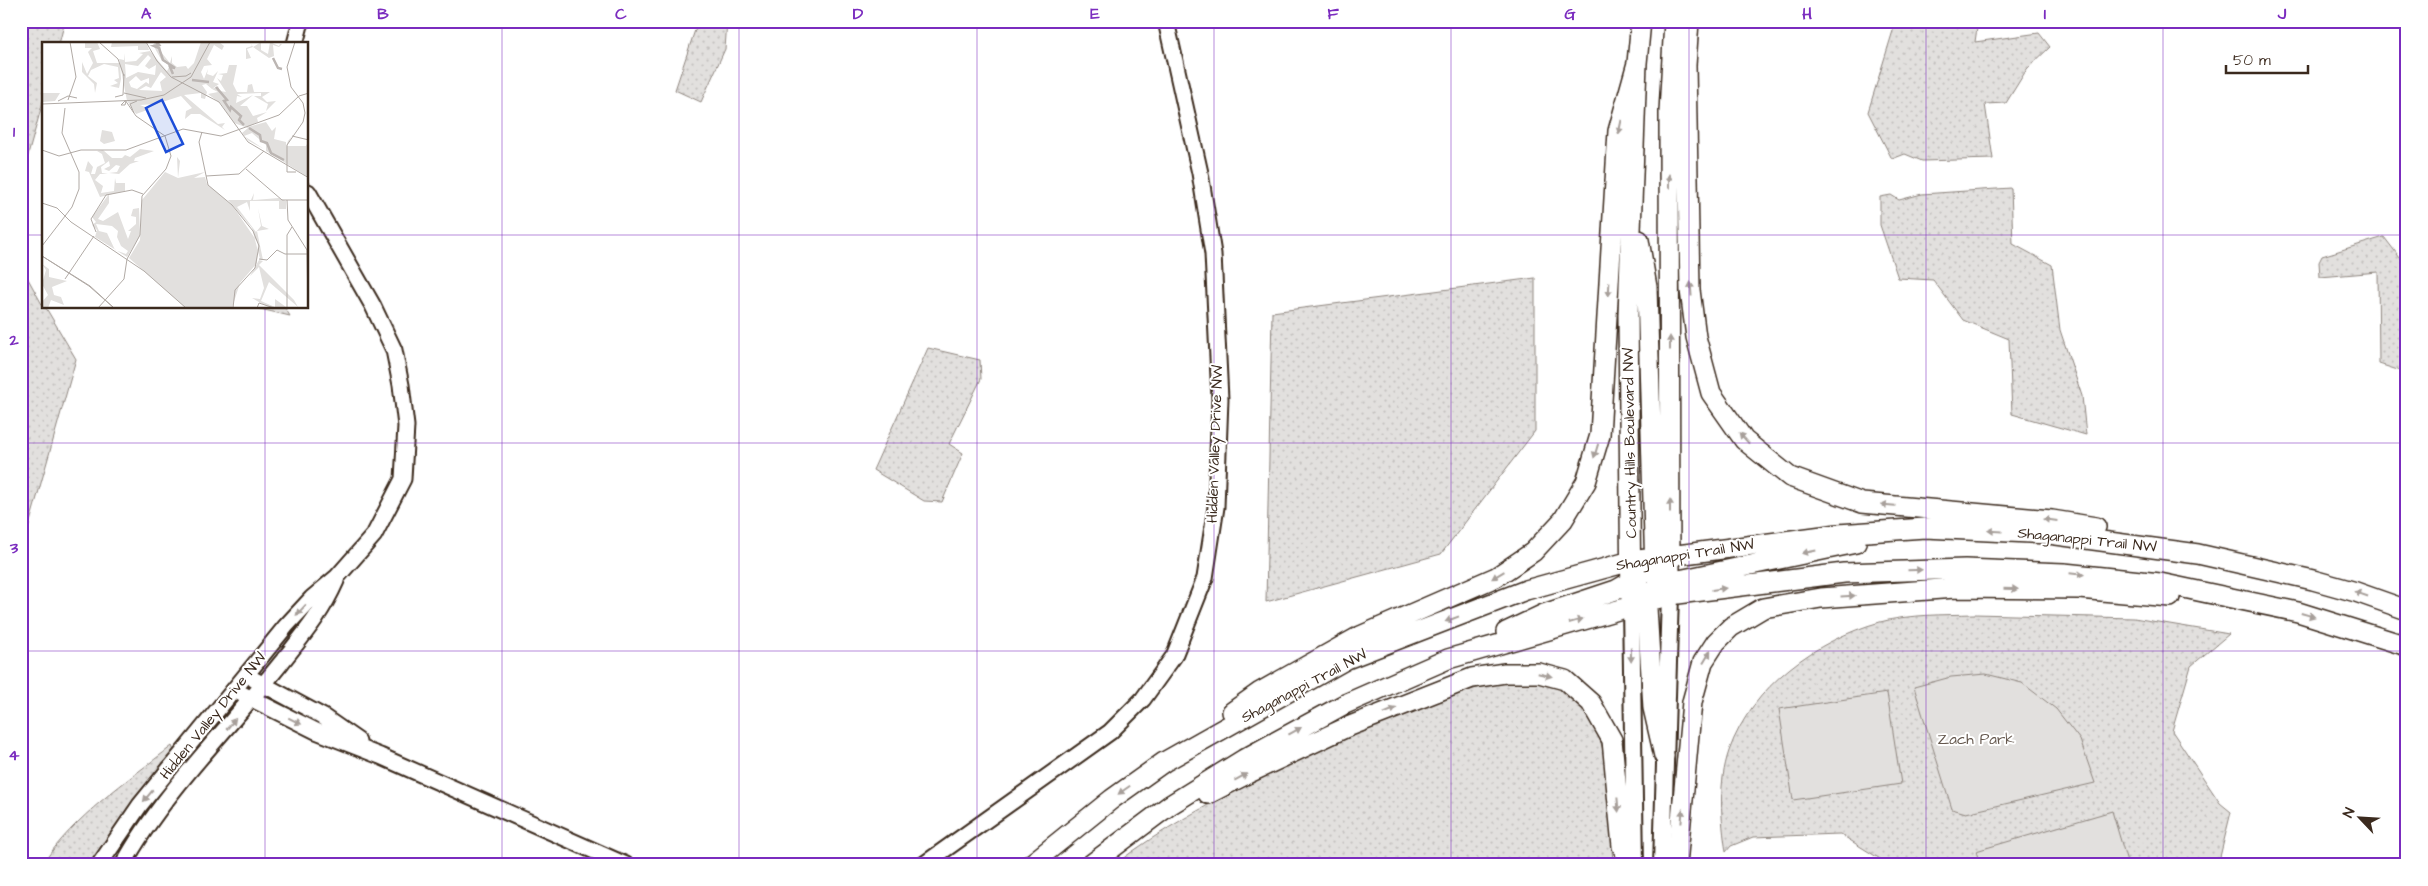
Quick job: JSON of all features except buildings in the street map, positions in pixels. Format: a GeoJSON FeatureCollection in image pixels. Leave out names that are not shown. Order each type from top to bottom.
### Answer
{"type":"FeatureCollection","features":[{"type":"Feature","properties":{"kind":"main road"},"geometry":{"type":"LineString","coordinates":[[1641,21],[1637,63],[1632,205],[1647,287],[1653,708],[1664,756],[1662,865]]}},
{"type":"Feature","properties":{"kind":"main road"},"geometry":{"type":"LineString","coordinates":[[1635,865],[1650,579],[1674,21]]}},
{"type":"Feature","properties":{"kind":"main road"},"geometry":{"type":"LineString","coordinates":[[1688,21],[1686,65],[1690,280],[1696,337],[1711,393],[1744,440],[1790,477],[1862,503],[2052,520],[2180,543],[2198,554]]}},
{"type":"Feature","properties":{"kind":"main road"},"geometry":{"type":"LineString","coordinates":[[1164,762],[1260,692],[1358,637],[1496,577],[1533,552],[1563,520],[1586,482],[1600,435],[1618,131],[1637,63]]}},
{"type":"Feature","properties":{"kind":"main road"},"geometry":{"type":"LineString","coordinates":[[1090,865],[1170,805],[1244,759],[1345,704],[1544,614],[1650,579],[1925,528]]}},
{"type":"Feature","properties":{"kind":"main road","name":"Shaganappi Trail NW"},"geometry":{"type":"LineString","coordinates":[[1650,579],[1838,534],[1925,528],[2049,534],[2198,554],[2313,580],[2356,592],[2407,610]]}},
{"type":"Feature","properties":{"kind":"main road","name":"Shaganappi Trail NW"},"geometry":{"type":"LineString","coordinates":[[1030,865],[1112,798],[1164,762],[1347,660],[1526,590],[1650,579],[1965,569],[2064,573],[2160,583],[2298,612],[2407,646]]}},
{"type":"Feature","properties":{"kind":"main road"},"geometry":{"type":"LineString","coordinates":[[1677,865],[1692,702],[1703,662],[1716,642],[1731,627],[1763,608],[1821,598],[1955,588],[2078,589],[2164,596],[2231,607],[2260,605]]}},
{"type":"Feature","properties":{"kind":"main road"},"geometry":{"type":"LineString","coordinates":[[1121,841],[1247,774],[1345,728],[1472,678],[1505,673],[1539,673],[1565,680],[1591,703],[1612,740],[1622,846],[1630,865]]}},
{"type":"Feature","properties":{"kind":"street"},"geometry":{"type":"LineString","coordinates":[[296,42],[301,21]]}},
{"type":"Feature","properties":{"kind":"street","name":"Hidden Valley Drive NW"},"geometry":{"type":"LineString","coordinates":[[923,865],[1110,732],[1143,699],[1174,656],[1205,578],[1216,507],[1220,399],[1213,254],[1200,173],[1166,21]]}},
{"type":"Feature","properties":{"kind":"street","name":"Hidden Valley Drive NW"},"geometry":{"type":"LineString","coordinates":[[99,865],[140,805],[292,619],[312,598],[337,577],[374,535],[404,478],[406,426],[394,350],[373,306],[309,194]]}},
{"type":"Feature","properties":{"kind":"street","name":"Hidden Valley Drive NW"},"geometry":{"type":"LineString","coordinates":[[123,865],[155,815],[264,684],[324,607],[337,577]]}},
{"type":"Feature","properties":{"kind":"street"},"geometry":{"type":"LineString","coordinates":[[246,675],[264,684]]}},
{"type":"Feature","properties":{"kind":"street","name":"Hidden Valley Drive NW"},"geometry":{"type":"LineString","coordinates":[[264,684],[322,716],[380,756]]}},
{"type":"Feature","properties":{"kind":"street"},"geometry":{"type":"LineString","coordinates":[[234,690],[251,699]]}},
{"type":"Feature","properties":{"kind":"street","name":"Hidden Valley Drive NW"},"geometry":{"type":"LineString","coordinates":[[251,699],[316,731],[380,756],[626,865]]}},
{"type":"Feature","properties":{"kind":"green space"},"geometry":{"type":"Polygon","coordinates":[[[21,21],[65,21],[60,42],[42,42],[42,105],[21,180],[21,21]]]}},
{"type":"Feature","properties":{"kind":"green space"},"geometry":{"type":"Polygon","coordinates":[[[698,21],[727,21],[725,49],[701,102],[675,90],[698,21]]]}},
{"type":"Feature","properties":{"kind":"green space"},"geometry":{"type":"Polygon","coordinates":[[[1896,21],[1978,21],[1975,42],[2039,33],[2050,47],[2027,69],[2006,103],[1985,104],[1993,159],[1922,161],[1905,154],[1892,159],[1868,112],[1896,21]]]}},
{"type":"Feature","properties":{"kind":"green space"},"geometry":{"type":"Polygon","coordinates":[[[2011,188],[2013,244],[2052,265],[2060,330],[2082,396],[2086,435],[2012,414],[2009,339],[1963,320],[1933,280],[1898,278],[1880,225],[1880,197],[1891,195],[1899,200],[1922,194],[2011,188]]]}},
{"type":"Feature","properties":{"kind":"green space"},"geometry":{"type":"Polygon","coordinates":[[[2384,237],[2407,267],[2407,373],[2379,364],[2378,272],[2320,277],[2319,262],[2322,256],[2384,237]]]}},
{"type":"Feature","properties":{"kind":"green space"},"geometry":{"type":"Polygon","coordinates":[[[21,266],[42,304],[42,309],[47,309],[76,359],[21,554],[21,266]]]}},
{"type":"Feature","properties":{"kind":"green space"},"geometry":{"type":"Polygon","coordinates":[[[1535,278],[1535,431],[1441,554],[1266,602],[1272,312],[1535,278]]]}},
{"type":"Feature","properties":{"kind":"green space"},"geometry":{"type":"Polygon","coordinates":[[[260,309],[286,309],[290,316],[260,309]]]}},
{"type":"Feature","properties":{"kind":"green space"},"geometry":{"type":"Polygon","coordinates":[[[928,348],[980,360],[981,379],[949,444],[963,453],[942,502],[924,501],[873,470],[928,348]]]}},
{"type":"Feature","properties":{"kind":"green space","name":"Zach Park"},"geometry":{"type":"Polygon","coordinates":[[[1974,614],[2134,618],[2229,634],[2191,666],[2172,731],[2220,803],[2231,812],[2218,865],[1886,865],[1885,862],[1840,834],[1753,837],[1731,846],[1726,852],[1722,788],[1729,751],[1739,728],[1753,706],[1770,686],[1810,654],[1856,630],[1880,622],[1903,618],[1927,615],[1974,614]]]}},
{"type":"Feature","properties":{"kind":"green space"},"geometry":{"type":"Polygon","coordinates":[[[1986,674],[2022,683],[2056,709],[2080,740],[2095,783],[1966,813],[1952,809],[1914,687],[1951,677],[1986,674]]]}},
{"type":"Feature","properties":{"kind":"green space"},"geometry":{"type":"Polygon","coordinates":[[[1510,679],[1544,682],[1568,694],[1586,712],[1598,734],[1605,759],[1609,786],[1613,865],[1114,865],[1150,839],[1188,816],[1296,760],[1417,708],[1447,697],[1510,679]]]}},
{"type":"Feature","properties":{"kind":"green space"},"geometry":{"type":"Polygon","coordinates":[[[1887,693],[1901,784],[1793,800],[1779,709],[1887,693]]]}},
{"type":"Feature","properties":{"kind":"green space"},"geometry":{"type":"Polygon","coordinates":[[[172,746],[174,751],[126,810],[90,865],[42,865],[55,847],[85,815],[172,746]]]}},
{"type":"Feature","properties":{"kind":"green space"},"geometry":{"type":"Polygon","coordinates":[[[2112,811],[2128,865],[1980,865],[1976,851],[2112,811]]]}}]}
